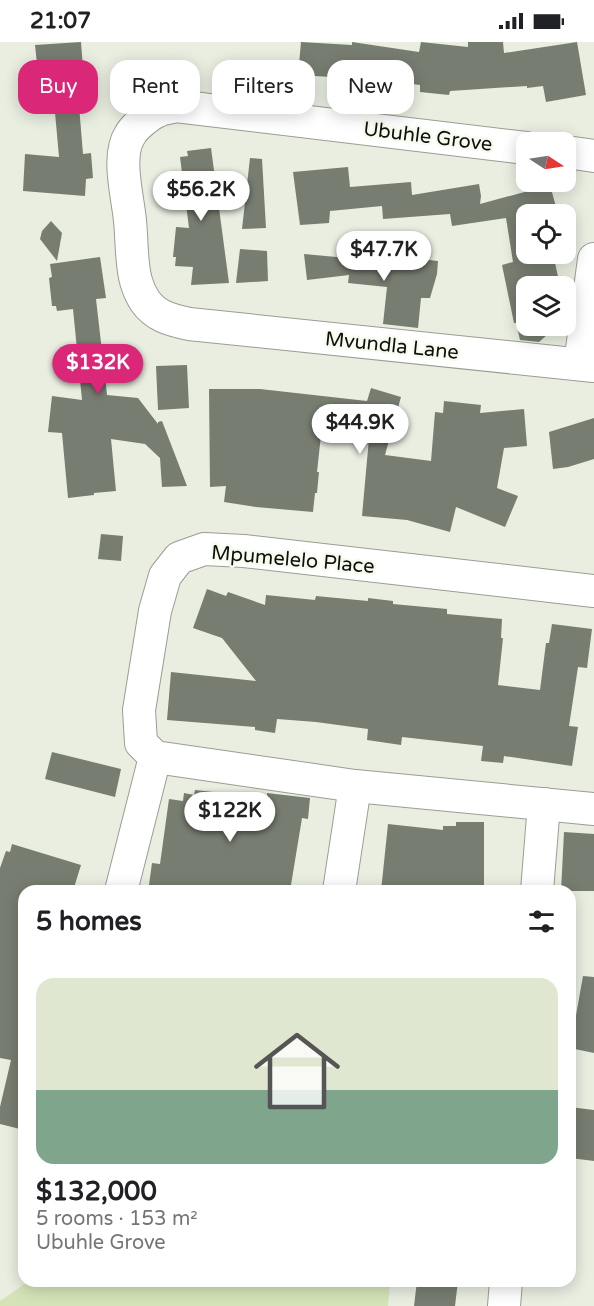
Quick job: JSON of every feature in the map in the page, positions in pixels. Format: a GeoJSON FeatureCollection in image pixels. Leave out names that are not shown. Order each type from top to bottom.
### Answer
{"type":"FeatureCollection","features":[{"type":"Feature","properties":{"kind":"street","name":"Ubuhle Grove"},"geometry":{"type":"LineString","coordinates":[[189,324],[168,319],[154,312],[139,291],[135,279],[124,179],[124,148],[130,134],[141,122],[157,111],[176,106],[516,147]]}},
{"type":"Feature","properties":{"kind":"street"},"geometry":{"type":"LineString","coordinates":[[576,153],[594,156]]}},
{"type":"Feature","properties":{"kind":"street"},"geometry":{"type":"LineString","coordinates":[[587,365],[594,259]]}},
{"type":"Feature","properties":{"kind":"street","name":"Mvundla Lane"},"geometry":{"type":"LineString","coordinates":[[189,324],[587,365]]}},
{"type":"Feature","properties":{"kind":"street","name":"Mpumelelo Place"},"geometry":{"type":"LineString","coordinates":[[155,757],[141,743],[139,710],[155,611],[165,576],[179,558],[204,549],[244,551],[594,591]]}},
{"type":"Feature","properties":{"kind":"street"},"geometry":{"type":"LineString","coordinates":[[123,885],[155,757],[355,786],[594,809]]}},
{"type":"Feature","properties":{"kind":"street"},"geometry":{"type":"LineString","coordinates":[[340,885],[355,786]]}},
{"type":"Feature","properties":{"kind":"street"},"geometry":{"type":"LineString","coordinates":[[537,885],[544,804]]}},
{"type":"Feature","properties":{"kind":"street"},"geometry":{"type":"LineString","coordinates":[[504,1306],[506,1287]]}},
{"type":"Feature","properties":{"kind":"green space"},"geometry":{"type":"Polygon","coordinates":[[[20,1287],[390,1287],[388,1306],[0,1306],[0,1301],[20,1287]]]}},
{"type":"Feature","properties":{"kind":"building"},"geometry":{"type":"Polygon","coordinates":[[[81,42],[82,60],[37,60],[35,45],[81,42]]]}},
{"type":"Feature","properties":{"kind":"building"},"geometry":{"type":"Polygon","coordinates":[[[301,42],[352,45],[352,42],[419,52],[421,42],[468,47],[468,42],[503,42],[504,53],[577,42],[586,95],[546,102],[543,86],[450,91],[449,95],[420,92],[420,85],[414,84],[414,60],[327,60],[327,77],[315,76],[315,60],[299,60],[301,42]]]}},
{"type":"Feature","properties":{"kind":"building"},"geometry":{"type":"Polygon","coordinates":[[[55,114],[80,114],[83,154],[91,153],[93,178],[86,179],[85,196],[23,191],[25,154],[59,157],[55,114]]]}},
{"type":"Feature","properties":{"kind":"building"},"geometry":{"type":"Polygon","coordinates":[[[211,148],[229,283],[191,285],[193,267],[175,266],[176,257],[173,257],[176,227],[189,228],[180,157],[188,156],[187,151],[211,148]]]}},
{"type":"Feature","properties":{"kind":"building"},"geometry":{"type":"Polygon","coordinates":[[[250,158],[262,159],[266,228],[242,229],[250,158]]]}},
{"type":"Feature","properties":{"kind":"building"},"geometry":{"type":"Polygon","coordinates":[[[348,167],[350,187],[411,182],[412,195],[479,184],[480,204],[524,192],[552,192],[555,204],[516,204],[516,264],[555,264],[558,276],[516,276],[516,323],[514,323],[502,265],[513,262],[506,218],[452,226],[450,214],[383,219],[382,206],[330,211],[329,223],[300,225],[293,172],[348,167]]]}},
{"type":"Feature","properties":{"kind":"building"},"geometry":{"type":"Polygon","coordinates":[[[51,221],[62,233],[57,261],[40,239],[42,231],[51,221]]]}},
{"type":"Feature","properties":{"kind":"building"},"geometry":{"type":"Polygon","coordinates":[[[240,249],[267,251],[268,281],[236,283],[240,249]]]}},
{"type":"Feature","properties":{"kind":"building"},"geometry":{"type":"Polygon","coordinates":[[[304,254],[402,263],[403,257],[438,261],[430,298],[421,298],[418,328],[383,324],[387,287],[348,283],[349,275],[307,280],[304,254]]]}},
{"type":"Feature","properties":{"kind":"building"},"geometry":{"type":"Polygon","coordinates":[[[100,257],[106,298],[96,299],[107,395],[138,398],[158,424],[162,421],[187,486],[162,487],[160,458],[145,444],[111,439],[116,491],[68,498],[62,433],[48,432],[52,396],[82,400],[73,309],[57,311],[56,306],[52,306],[50,264],[100,257]]]}},
{"type":"Feature","properties":{"kind":"building"},"geometry":{"type":"Polygon","coordinates":[[[519,336],[546,336],[539,342],[520,340],[519,336]]]}},
{"type":"Feature","properties":{"kind":"building"},"geometry":{"type":"Polygon","coordinates":[[[187,365],[189,408],[158,410],[156,366],[187,365]]]}},
{"type":"Feature","properties":{"kind":"building"},"geometry":{"type":"Polygon","coordinates":[[[371,388],[401,397],[385,455],[431,461],[435,412],[443,413],[444,401],[481,405],[480,413],[524,409],[527,446],[504,448],[497,488],[518,496],[505,527],[456,507],[450,532],[407,520],[362,516],[370,427],[331,416],[330,427],[322,426],[317,493],[315,493],[313,512],[224,502],[226,486],[210,487],[209,389],[260,389],[367,401],[371,388]]]}},
{"type":"Feature","properties":{"kind":"building"},"geometry":{"type":"Polygon","coordinates":[[[594,418],[594,459],[553,469],[549,432],[594,418]]]}},
{"type":"Feature","properties":{"kind":"building"},"geometry":{"type":"Polygon","coordinates":[[[101,534],[123,536],[121,561],[98,559],[101,534]]]}},
{"type":"Feature","properties":{"kind":"building"},"geometry":{"type":"Polygon","coordinates":[[[207,589],[226,596],[228,592],[265,605],[266,595],[315,600],[316,596],[368,601],[368,598],[393,601],[393,604],[447,609],[447,614],[502,619],[501,638],[503,638],[498,685],[540,690],[546,643],[549,643],[552,624],[592,629],[587,668],[578,667],[569,726],[578,727],[572,766],[504,756],[503,763],[481,761],[483,746],[402,737],[401,745],[367,740],[368,729],[316,722],[277,719],[275,733],[255,730],[255,727],[167,720],[171,672],[256,681],[222,638],[193,628],[207,589]]]}},
{"type":"Feature","properties":{"kind":"building"},"geometry":{"type":"Polygon","coordinates":[[[52,752],[121,769],[115,797],[45,779],[52,752]]]}},
{"type":"Feature","properties":{"kind":"building"},"geometry":{"type":"Polygon","coordinates":[[[195,790],[267,798],[267,793],[310,798],[308,819],[302,818],[291,885],[149,885],[152,863],[160,864],[169,799],[183,801],[184,793],[194,795],[195,790]]]}},
{"type":"Feature","properties":{"kind":"building"},"geometry":{"type":"Polygon","coordinates":[[[456,822],[484,822],[484,885],[382,885],[388,824],[443,830],[443,826],[456,826],[456,822]]]}},
{"type":"Feature","properties":{"kind":"building"},"geometry":{"type":"Polygon","coordinates":[[[564,832],[594,834],[594,891],[576,891],[576,885],[561,885],[564,832]]]}},
{"type":"Feature","properties":{"kind":"building"},"geometry":{"type":"Polygon","coordinates":[[[12,844],[81,865],[75,885],[18,885],[18,1128],[0,1124],[0,1107],[11,1060],[0,1058],[0,868],[6,851],[10,852],[12,844]]]}},
{"type":"Feature","properties":{"kind":"building"},"geometry":{"type":"Polygon","coordinates":[[[583,976],[594,977],[594,1053],[576,1049],[576,1015],[583,976]]]}},
{"type":"Feature","properties":{"kind":"building"},"geometry":{"type":"Polygon","coordinates":[[[576,1108],[594,1110],[594,1161],[576,1159],[576,1108]]]}},
{"type":"Feature","properties":{"kind":"building"},"geometry":{"type":"Polygon","coordinates":[[[416,1287],[457,1287],[455,1306],[414,1306],[416,1287]]]}}]}
